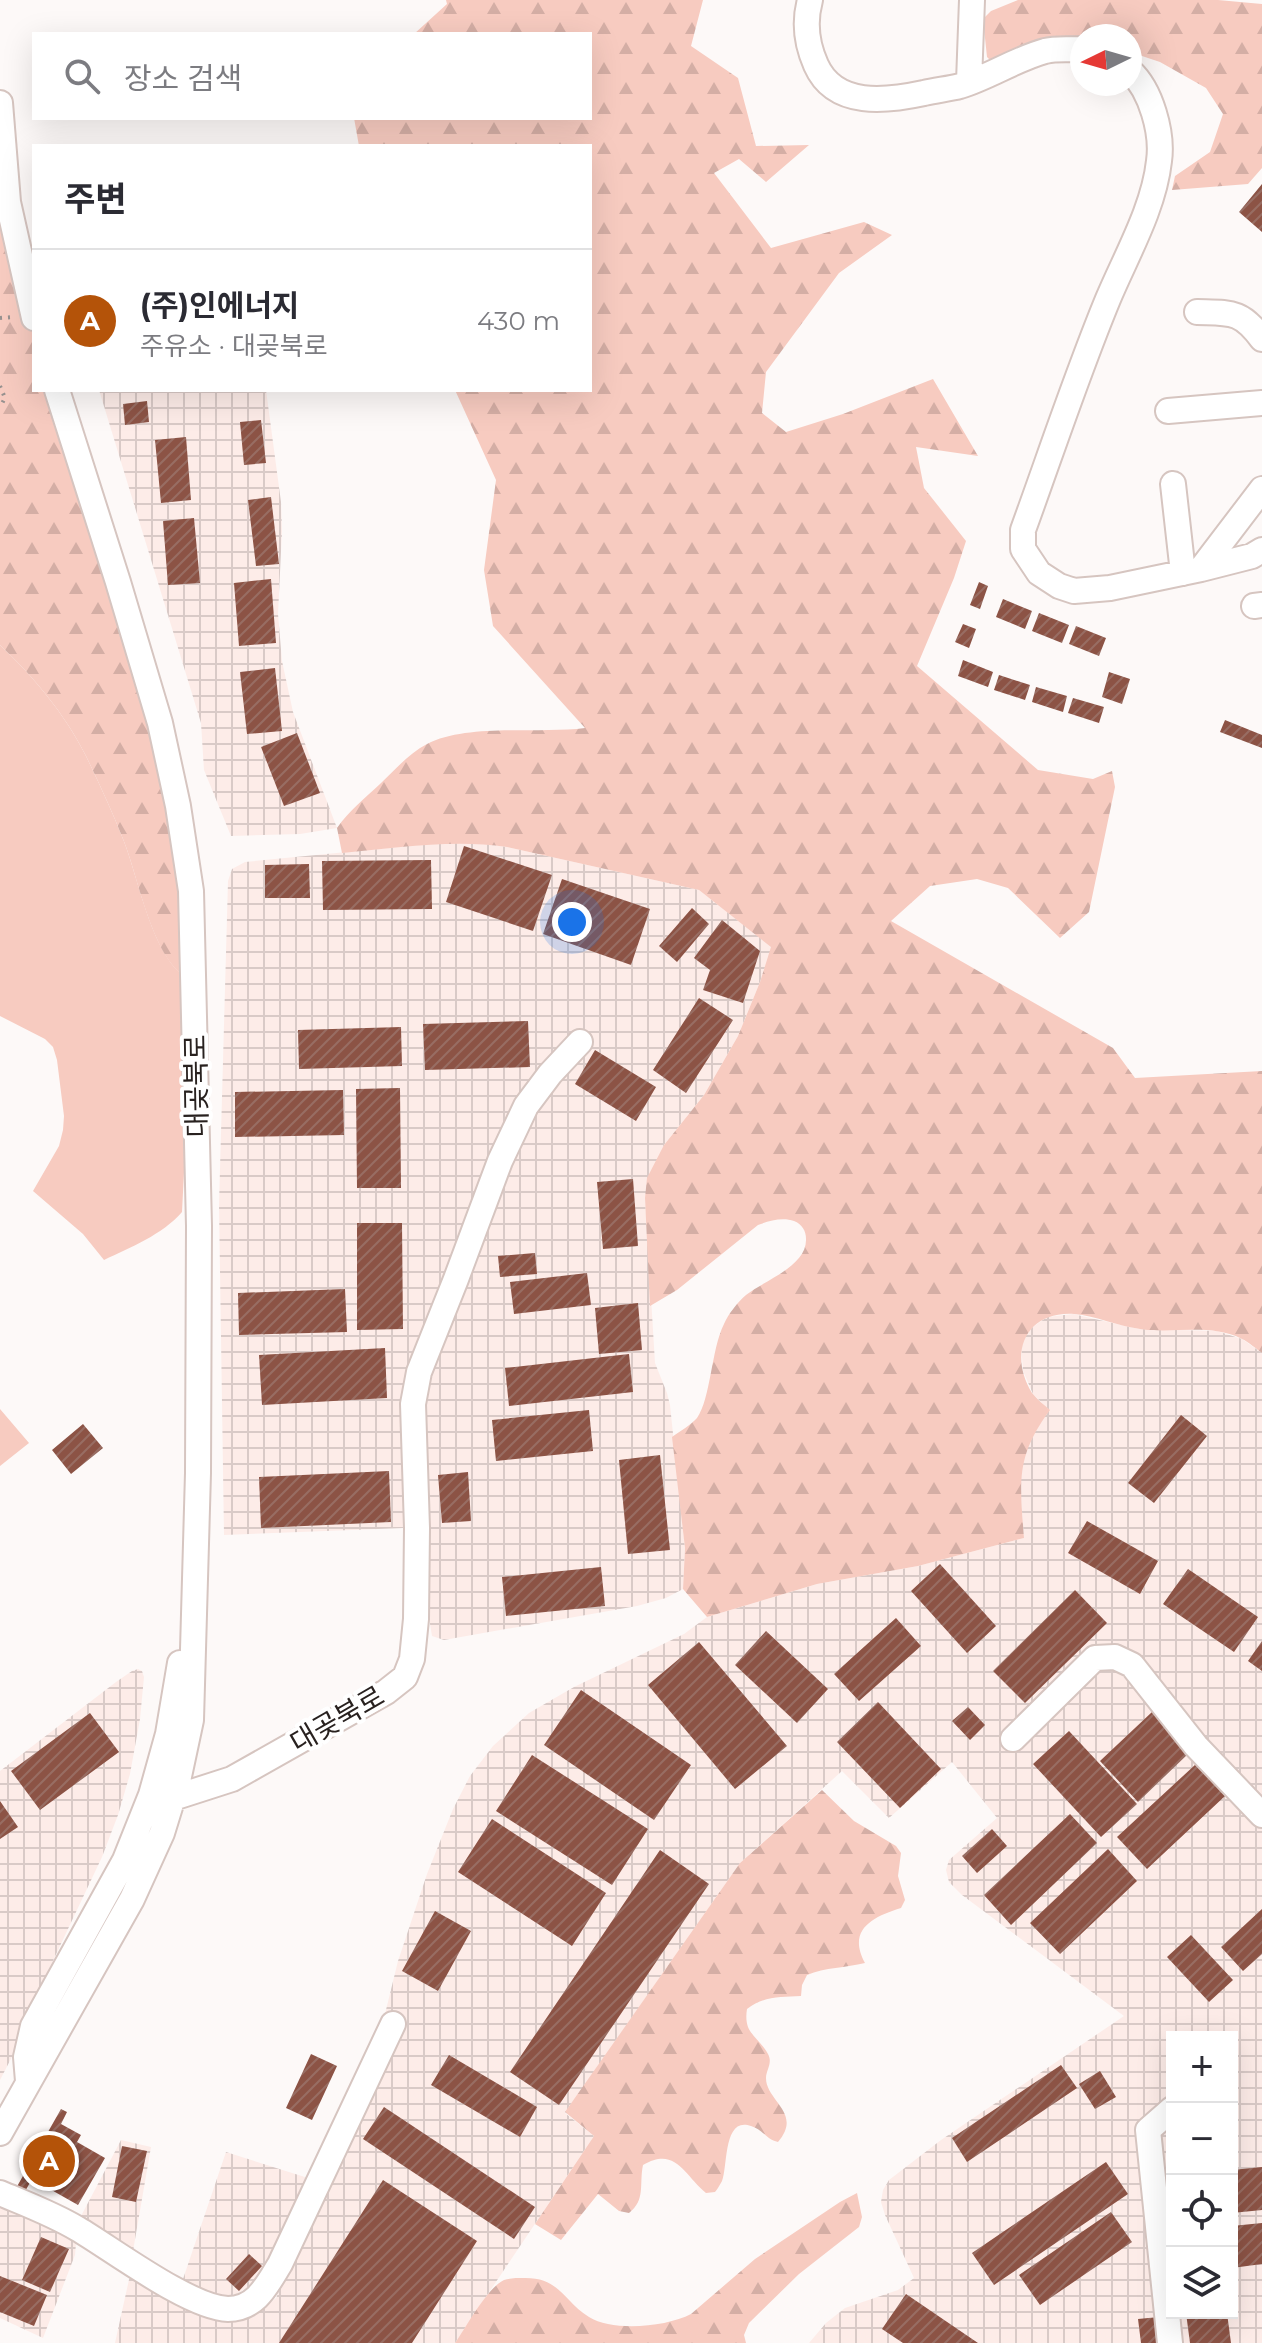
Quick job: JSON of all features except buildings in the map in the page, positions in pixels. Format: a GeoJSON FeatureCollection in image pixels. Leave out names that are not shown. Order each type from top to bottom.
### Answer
{"type":"FeatureCollection","features":[{"type":"Feature","properties":{"kind":"street"},"geometry":{"type":"LineString","coordinates":[[810,0],[806,14],[810,49],[821,75],[838,90],[866,100],[897,98],[962,85],[1047,50],[1070,49]]}},
{"type":"Feature","properties":{"kind":"street"},"geometry":{"type":"LineString","coordinates":[[969,82],[972,0]]}},
{"type":"Feature","properties":{"kind":"street"},"geometry":{"type":"LineString","coordinates":[[1142,83],[1156,118],[1160,160],[1145,217],[1107,300],[1023,530],[1023,549],[1039,573],[1059,586],[1074,591],[1110,588],[1192,571],[1252,556],[1262,550]]}},
{"type":"Feature","properties":{"kind":"street"},"geometry":{"type":"LineString","coordinates":[[0,103],[8,202],[32,309]]}},
{"type":"Feature","properties":{"kind":"street"},"geometry":{"type":"LineString","coordinates":[[1197,312],[1233,313],[1253,326],[1262,339]]}},
{"type":"Feature","properties":{"kind":"street","name":"대곶북로"},"geometry":{"type":"LineString","coordinates":[[0,2133],[132,1899],[162,1833],[191,1720],[194,1636],[199,1226],[191,891],[178,806],[160,723],[58,392]]}},
{"type":"Feature","properties":{"kind":"street"},"geometry":{"type":"LineString","coordinates":[[1168,411],[1262,403]]}},
{"type":"Feature","properties":{"kind":"street"},"geometry":{"type":"LineString","coordinates":[[1173,484],[1192,571]]}},
{"type":"Feature","properties":{"kind":"street"},"geometry":{"type":"LineString","coordinates":[[1192,571],[1262,489]]}},
{"type":"Feature","properties":{"kind":"street","name":"대곶북로"},"geometry":{"type":"LineString","coordinates":[[173,1798],[232,1779],[386,1692],[405,1677],[412,1659],[416,1619],[413,1404],[419,1372],[500,1161],[526,1106],[580,1042]]}},
{"type":"Feature","properties":{"kind":"street"},"geometry":{"type":"LineString","coordinates":[[28,2081],[26,2057],[33,2026],[125,1860],[151,1795],[168,1734],[180,1660],[194,1636]]}},
{"type":"Feature","properties":{"kind":"street"},"geometry":{"type":"LineString","coordinates":[[1013,1739],[1095,1658],[1115,1657],[1132,1665],[1196,1746],[1262,1815]]}},
{"type":"Feature","properties":{"kind":"street"},"geometry":{"type":"LineString","coordinates":[[0,2193],[75,2227],[203,2304],[228,2309],[249,2305],[263,2293],[280,2264],[393,2024]]}},
{"type":"Feature","properties":{"kind":"street"},"geometry":{"type":"LineString","coordinates":[[1166,2114],[1148,2130],[1170,2343]]}},
{"type":"Feature","properties":{"kind":"path"},"geometry":{"type":"LineString","coordinates":[[0,386],[5,398],[0,407]]}},
{"type":"Feature","properties":{"kind":"shaded area"},"geometry":{"type":"Polygon","coordinates":[[[100,392],[266,392],[281,502],[278,614],[282,661],[293,712],[337,828],[300,834],[231,836],[204,770],[201,723],[100,392]]]}},
{"type":"Feature","properties":{"kind":"shaded area"},"geometry":{"type":"Polygon","coordinates":[[[450,842],[507,847],[699,890],[772,947],[738,1036],[704,1095],[664,1145],[645,1198],[655,1363],[670,1405],[685,1548],[683,1589],[666,1598],[637,1606],[444,1640],[432,1636],[430,1624],[430,1527],[224,1535],[219,1205],[228,881],[232,869],[245,862],[450,842]]]}},
{"type":"Feature","properties":{"kind":"shaded area"},"geometry":{"type":"Polygon","coordinates":[[[1073,1314],[1139,1329],[1217,1331],[1242,1339],[1262,1353],[1262,2343],[809,2343],[826,2323],[845,2308],[898,2290],[914,2278],[881,2202],[889,2180],[941,2140],[1124,2016],[962,1895],[949,1882],[946,1870],[949,1860],[997,1818],[952,1762],[889,1818],[842,1771],[740,1863],[565,2113],[594,2136],[455,2343],[115,2343],[130,2275],[171,2300],[206,2317],[221,2320],[249,2316],[276,2298],[340,2159],[384,2018],[398,1961],[453,1809],[470,1776],[493,1746],[529,1713],[574,1687],[684,1634],[707,1617],[817,1584],[918,1566],[1024,1538],[1020,1484],[1024,1455],[1049,1410],[1033,1394],[1023,1371],[1021,1343],[1030,1329],[1047,1317],[1073,1314]]]}},
{"type":"Feature","properties":{"kind":"shaded area"},"geometry":{"type":"Polygon","coordinates":[[[138,1669],[144,1677],[140,1719],[130,1774],[118,1815],[102,1857],[0,2080],[0,1771],[116,1682],[138,1669]]]}},
{"type":"Feature","properties":{"kind":"shaded area"},"geometry":{"type":"Polygon","coordinates":[[[121,2140],[151,2147],[133,2251],[80,2218],[121,2140]]]}},
{"type":"Feature","properties":{"kind":"shaded area"},"geometry":{"type":"Polygon","coordinates":[[[226,2152],[308,2178],[267,2269],[237,2294],[222,2297],[206,2294],[183,2279],[226,2152]]]}},
{"type":"Feature","properties":{"kind":"shaded area"},"geometry":{"type":"Polygon","coordinates":[[[0,2203],[69,2234],[76,2243],[75,2255],[43,2338],[0,2318],[0,2203]]]}},
{"type":"Feature","properties":{"kind":"green space"},"geometry":{"type":"Polygon","coordinates":[[[446,0],[703,0],[691,46],[738,78],[756,146],[809,145],[766,182],[739,159],[714,173],[771,248],[864,222],[892,235],[839,273],[766,372],[762,413],[786,432],[933,379],[978,456],[916,447],[924,488],[966,541],[917,666],[1038,770],[1093,779],[1112,771],[1115,787],[1089,912],[1060,938],[1008,888],[977,879],[930,886],[891,921],[1113,1048],[1135,1078],[1262,1071],[1262,1353],[1242,1339],[1218,1331],[1140,1329],[1074,1314],[1057,1315],[1033,1327],[1022,1350],[1022,1364],[1032,1393],[1050,1410],[1031,1442],[1022,1471],[1024,1538],[918,1566],[817,1584],[707,1617],[683,1589],[685,1548],[672,1437],[695,1421],[702,1409],[716,1347],[731,1312],[746,1295],[784,1272],[800,1257],[806,1236],[797,1222],[789,1220],[758,1225],[677,1290],[650,1306],[645,1198],[647,1178],[664,1145],[704,1095],[738,1036],[771,947],[699,890],[507,847],[445,844],[342,853],[337,828],[402,762],[427,744],[462,733],[585,728],[493,626],[484,570],[496,480],[456,392],[592,392],[592,144],[359,144],[354,120],[592,120],[592,32],[416,32],[447,4],[446,0]]]}},
{"type":"Feature","properties":{"kind":"green space"},"geometry":{"type":"Polygon","coordinates":[[[1018,0],[1218,0],[1262,4],[1262,168],[1248,184],[1172,190],[1175,176],[1210,152],[1223,114],[1206,88],[1160,62],[1142,56],[1142,24],[1070,24],[1070,41],[1037,40],[991,61],[987,57],[983,19],[991,11],[1018,0]]]}},
{"type":"Feature","properties":{"kind":"green space"},"geometry":{"type":"Polygon","coordinates":[[[0,181],[32,320],[32,392],[54,392],[161,736],[190,980],[177,970],[156,937],[123,839],[78,740],[48,696],[0,645],[0,181]]]}},
{"type":"Feature","properties":{"kind":"green space"},"geometry":{"type":"Polygon","coordinates":[[[0,645],[48,696],[78,740],[123,839],[156,937],[177,970],[190,980],[182,1212],[156,1234],[104,1260],[83,1234],[33,1191],[59,1146],[63,1130],[57,1060],[53,1047],[45,1039],[0,1016],[0,645]]]}},
{"type":"Feature","properties":{"kind":"green space"},"geometry":{"type":"Polygon","coordinates":[[[0,1409],[29,1443],[0,1466],[0,1409]]]}},
{"type":"Feature","properties":{"kind":"green space"},"geometry":{"type":"Polygon","coordinates":[[[822,1790],[854,1821],[896,1846],[901,1853],[898,1876],[905,1900],[901,1908],[865,1926],[859,1942],[865,1963],[807,1975],[801,1996],[766,1999],[747,2009],[749,2029],[769,2057],[766,2078],[771,2094],[785,2115],[785,2132],[778,2142],[755,2127],[742,2125],[736,2128],[728,2144],[722,2181],[715,2192],[706,2193],[672,2161],[654,2160],[643,2165],[640,2197],[629,2213],[619,2211],[598,2194],[561,2240],[535,2224],[594,2136],[565,2112],[740,1863],[822,1790]]]}},
{"type":"Feature","properties":{"kind":"green space"},"geometry":{"type":"Polygon","coordinates":[[[857,2193],[862,2217],[859,2227],[799,2274],[749,2323],[744,2335],[746,2343],[455,2343],[491,2291],[511,2278],[545,2281],[589,2317],[612,2325],[654,2325],[691,2314],[755,2259],[857,2193]]]}},
{"type":"Feature","properties":{"kind":"place","name":"(주)인에너지"},"geometry":{"type":"Point","coordinates":[49,2161]}}]}
